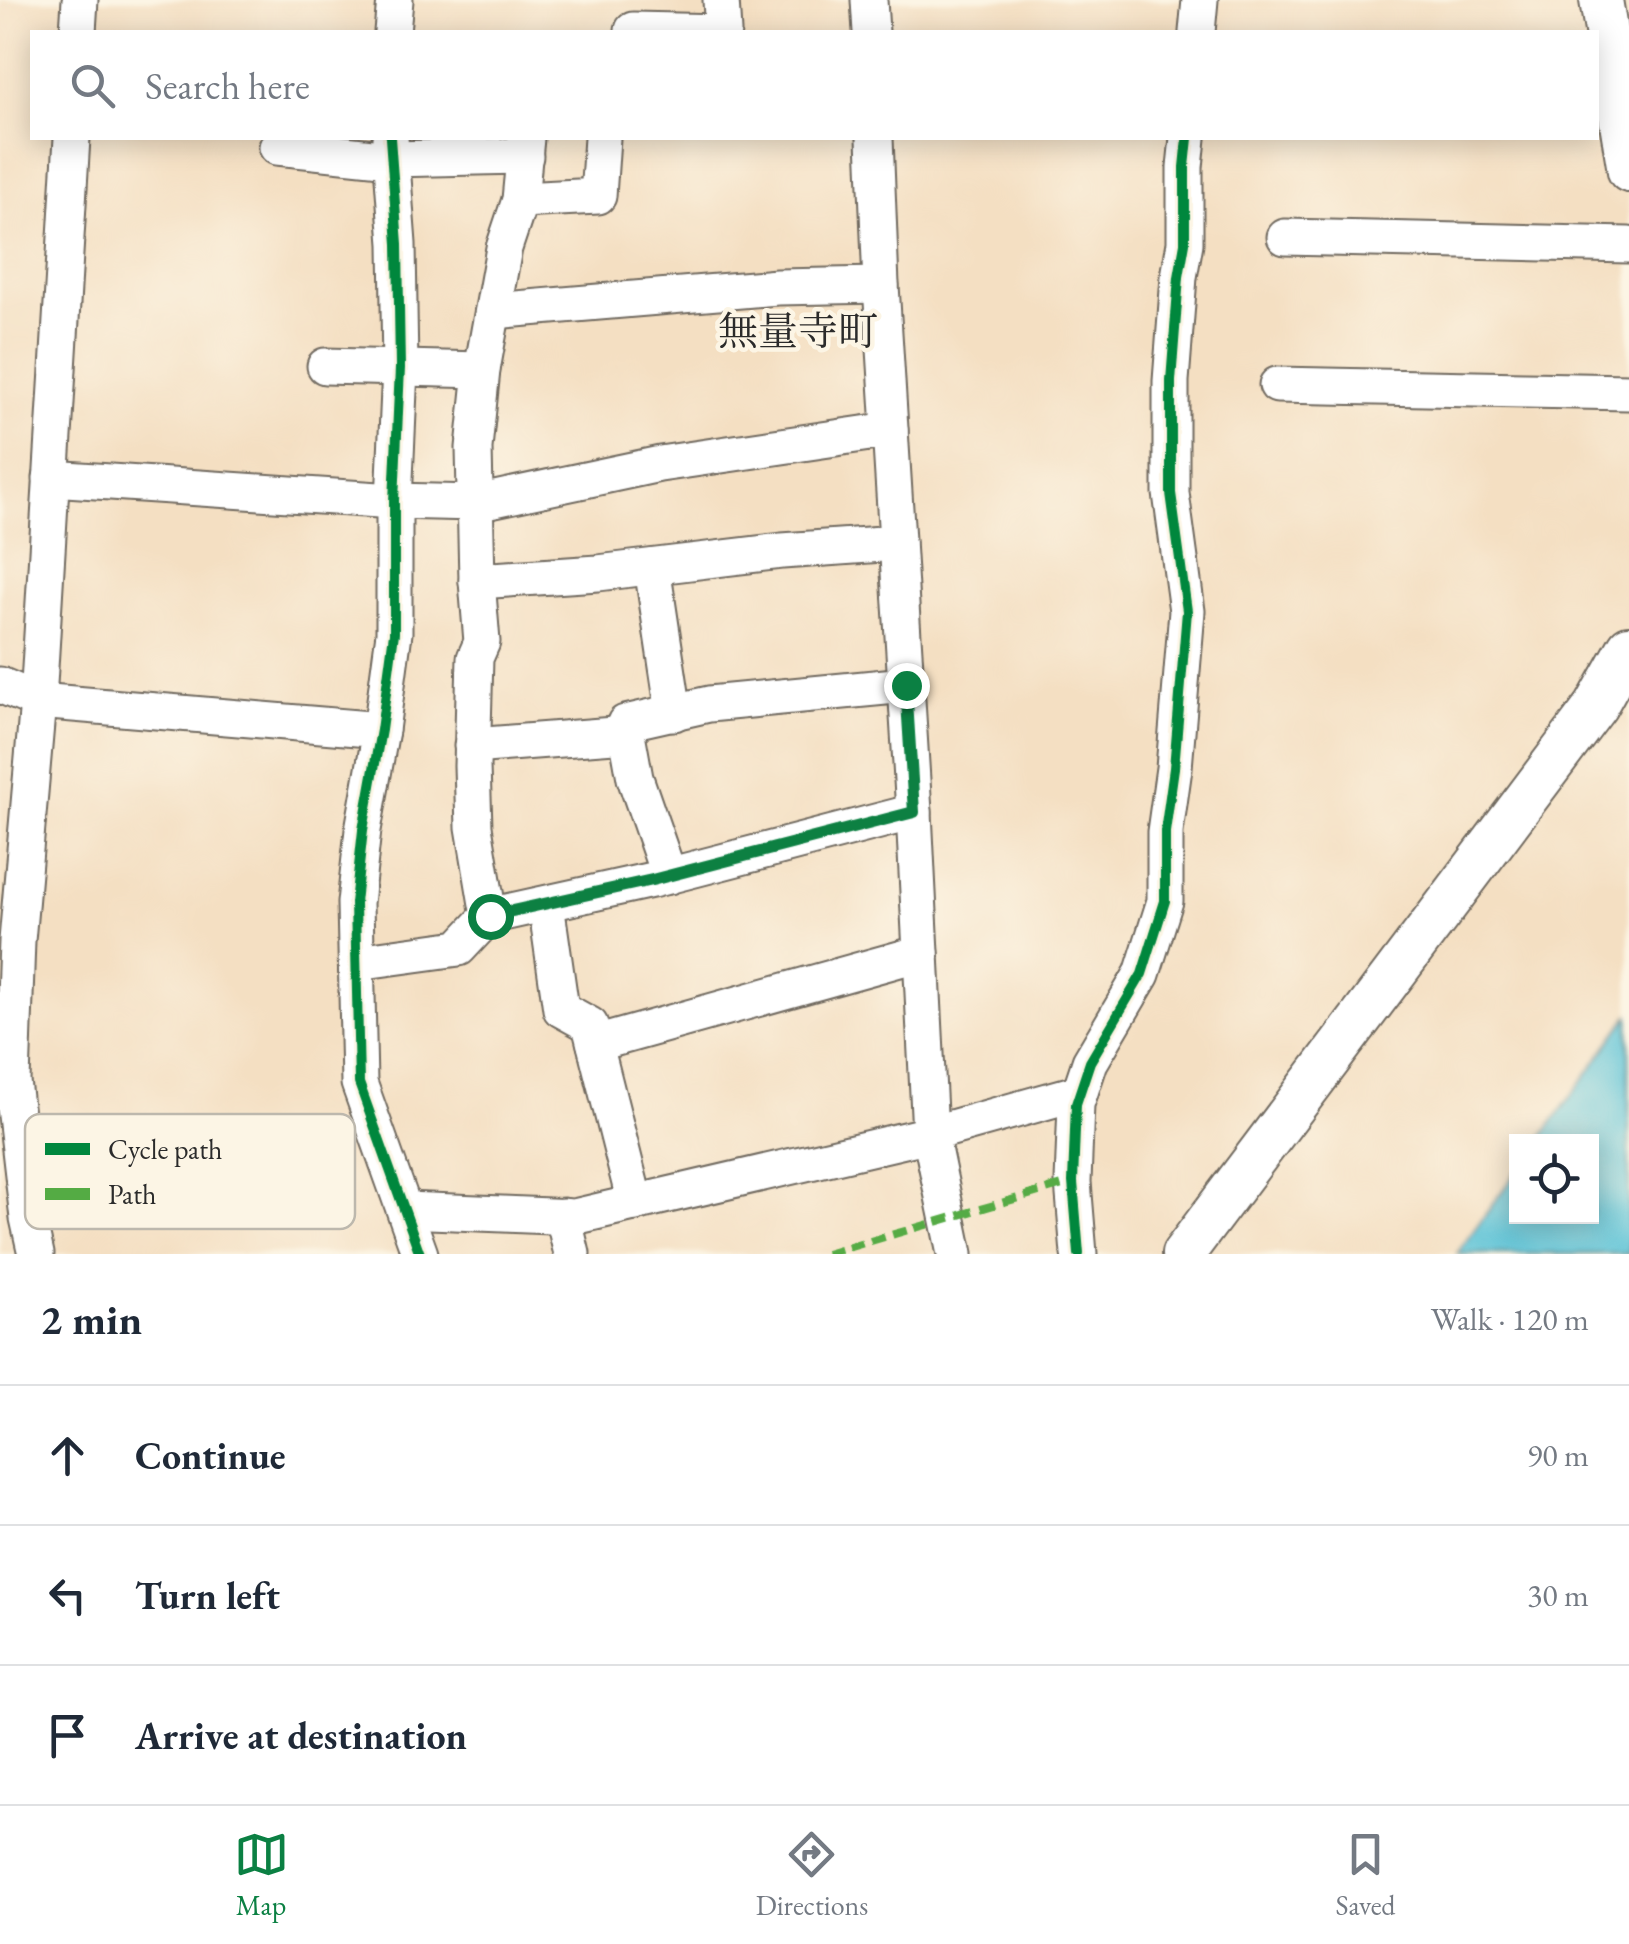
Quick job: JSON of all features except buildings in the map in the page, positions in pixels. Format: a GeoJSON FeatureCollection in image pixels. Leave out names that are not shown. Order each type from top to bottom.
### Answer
{"type":"FeatureCollection","features":[{"type":"Feature","properties":{"kind":"street"},"geometry":{"type":"LineString","coordinates":[[78,30],[80,0]]}},
{"type":"Feature","properties":{"kind":"street"},"geometry":{"type":"LineString","coordinates":[[392,30],[395,0]]}},
{"type":"Feature","properties":{"kind":"street"},"geometry":{"type":"LineString","coordinates":[[721,0],[723,30]]}},
{"type":"Feature","properties":{"kind":"street"},"geometry":{"type":"LineString","coordinates":[[869,0],[871,30]]}},
{"type":"Feature","properties":{"kind":"street"},"geometry":{"type":"LineString","coordinates":[[1197,30],[1200,0]]}},
{"type":"Feature","properties":{"kind":"street"},"geometry":{"type":"LineString","coordinates":[[1601,0],[1629,171]]}},
{"type":"Feature","properties":{"kind":"street"},"geometry":{"type":"LineString","coordinates":[[633,21],[707,30]]}},
{"type":"Feature","properties":{"kind":"street"},"geometry":{"type":"LineString","coordinates":[[25,1192],[12,1081],[16,941],[38,701],[72,140]]}},
{"type":"Feature","properties":{"kind":"street"},"geometry":{"type":"LineString","coordinates":[[520,200],[598,196],[602,140]]}},
{"type":"Feature","properties":{"kind":"street"},"geometry":{"type":"LineString","coordinates":[[875,140],[930,1134],[954,1254]]}},
{"type":"Feature","properties":{"kind":"street"},"geometry":{"type":"LineString","coordinates":[[1079,1254],[1073,1182],[1076,1104],[1090,1062],[1142,974],[1165,900],[1164,832],[1174,768],[1187,611],[1171,493],[1171,400],[1185,243],[1188,140]]}},
{"type":"Feature","properties":{"kind":"street"},"geometry":{"type":"LineString","coordinates":[[278,146],[525,147],[520,200],[504,248],[482,370],[474,448],[482,642],[475,658],[474,827],[490,916]]}},
{"type":"Feature","properties":{"kind":"street"},"geometry":{"type":"LineString","coordinates":[[390,148],[398,244],[400,368],[394,633],[355,904],[358,1083],[420,1254]]}},
{"type":"Feature","properties":{"kind":"street"},"geometry":{"type":"LineString","coordinates":[[1284,237],[1629,246]]}},
{"type":"Feature","properties":{"kind":"street"},"geometry":{"type":"LineString","coordinates":[[493,311],[777,287],[881,286]]}},
{"type":"Feature","properties":{"kind":"street"},"geometry":{"type":"LineString","coordinates":[[324,366],[482,370]]}},
{"type":"Feature","properties":{"kind":"street"},"geometry":{"type":"LineString","coordinates":[[1277,385],[1629,392]]}},
{"type":"Feature","properties":{"kind":"street"},"geometry":{"type":"LineString","coordinates":[[51,478],[476,503],[660,464],[890,430]]}},
{"type":"Feature","properties":{"kind":"street"},"geometry":{"type":"LineString","coordinates":[[477,581],[898,543]]}},
{"type":"Feature","properties":{"kind":"street"},"geometry":{"type":"LineString","coordinates":[[652,567],[674,713]]}},
{"type":"Feature","properties":{"kind":"street"},"geometry":{"type":"LineString","coordinates":[[1183,1254],[1596,706],[1629,647]]}},
{"type":"Feature","properties":{"kind":"street"},"geometry":{"type":"LineString","coordinates":[[0,685],[38,701],[381,730]]}},
{"type":"Feature","properties":{"kind":"street"},"geometry":{"type":"LineString","coordinates":[[668,876],[634,778],[625,723],[709,704],[906,685]]}},
{"type":"Feature","properties":{"kind":"street"},"geometry":{"type":"LineString","coordinates":[[472,746],[626,734]]}},
{"type":"Feature","properties":{"kind":"street"},"geometry":{"type":"LineString","coordinates":[[357,962],[459,948],[490,916],[668,876],[914,812]]}},
{"type":"Feature","properties":{"kind":"street"},"geometry":{"type":"LineString","coordinates":[[546,904],[561,1010],[590,1026],[636,1203]]}},
{"type":"Feature","properties":{"kind":"street"},"geometry":{"type":"LineString","coordinates":[[595,1044],[921,953]]}},
{"type":"Feature","properties":{"kind":"street"},"geometry":{"type":"LineString","coordinates":[[405,1210],[574,1217],[930,1134],[1080,1092]]}},
{"type":"Feature","properties":{"kind":"street"},"geometry":{"type":"LineString","coordinates":[[563,1216],[572,1254]]}},
{"type":"Feature","properties":{"kind":"street"},"geometry":{"type":"LineString","coordinates":[[30,1229],[36,1254]]}},
{"type":"Feature","properties":{"kind":"water"},"geometry":{"type":"Polygon","coordinates":[[[1629,1016],[1629,1254],[1457,1254],[1509,1182],[1509,1224],[1599,1224],[1599,1134],[1544,1134],[1629,1016]]]}},
{"type":"Feature","properties":{"kind":"marked path"},"geometry":{"type":"LineString","coordinates":[[826,1254],[1073,1182]]}},
{"type":"Feature","properties":{"kind":"cycle path"},"geometry":{"type":"LineString","coordinates":[[390,140],[398,244],[400,368],[394,633],[355,903],[359,1083],[420,1254]]}},
{"type":"Feature","properties":{"kind":"cycle path"},"geometry":{"type":"LineString","coordinates":[[1079,1254],[1073,1182],[1076,1104],[1090,1062],[1142,974],[1165,901],[1165,832],[1187,611],[1171,493],[1171,381],[1185,243],[1188,140]]}},
{"type":"Feature","properties":{"kind":"district","name":"無量寺町"},"geometry":{"type":"Point","coordinates":[798,331]}},
{"type":"Feature","properties":{"kind":"route"},"geometry":{"type":"LineString","coordinates":[[490,916],[652,880],[914,812],[906,685]]}}]}
